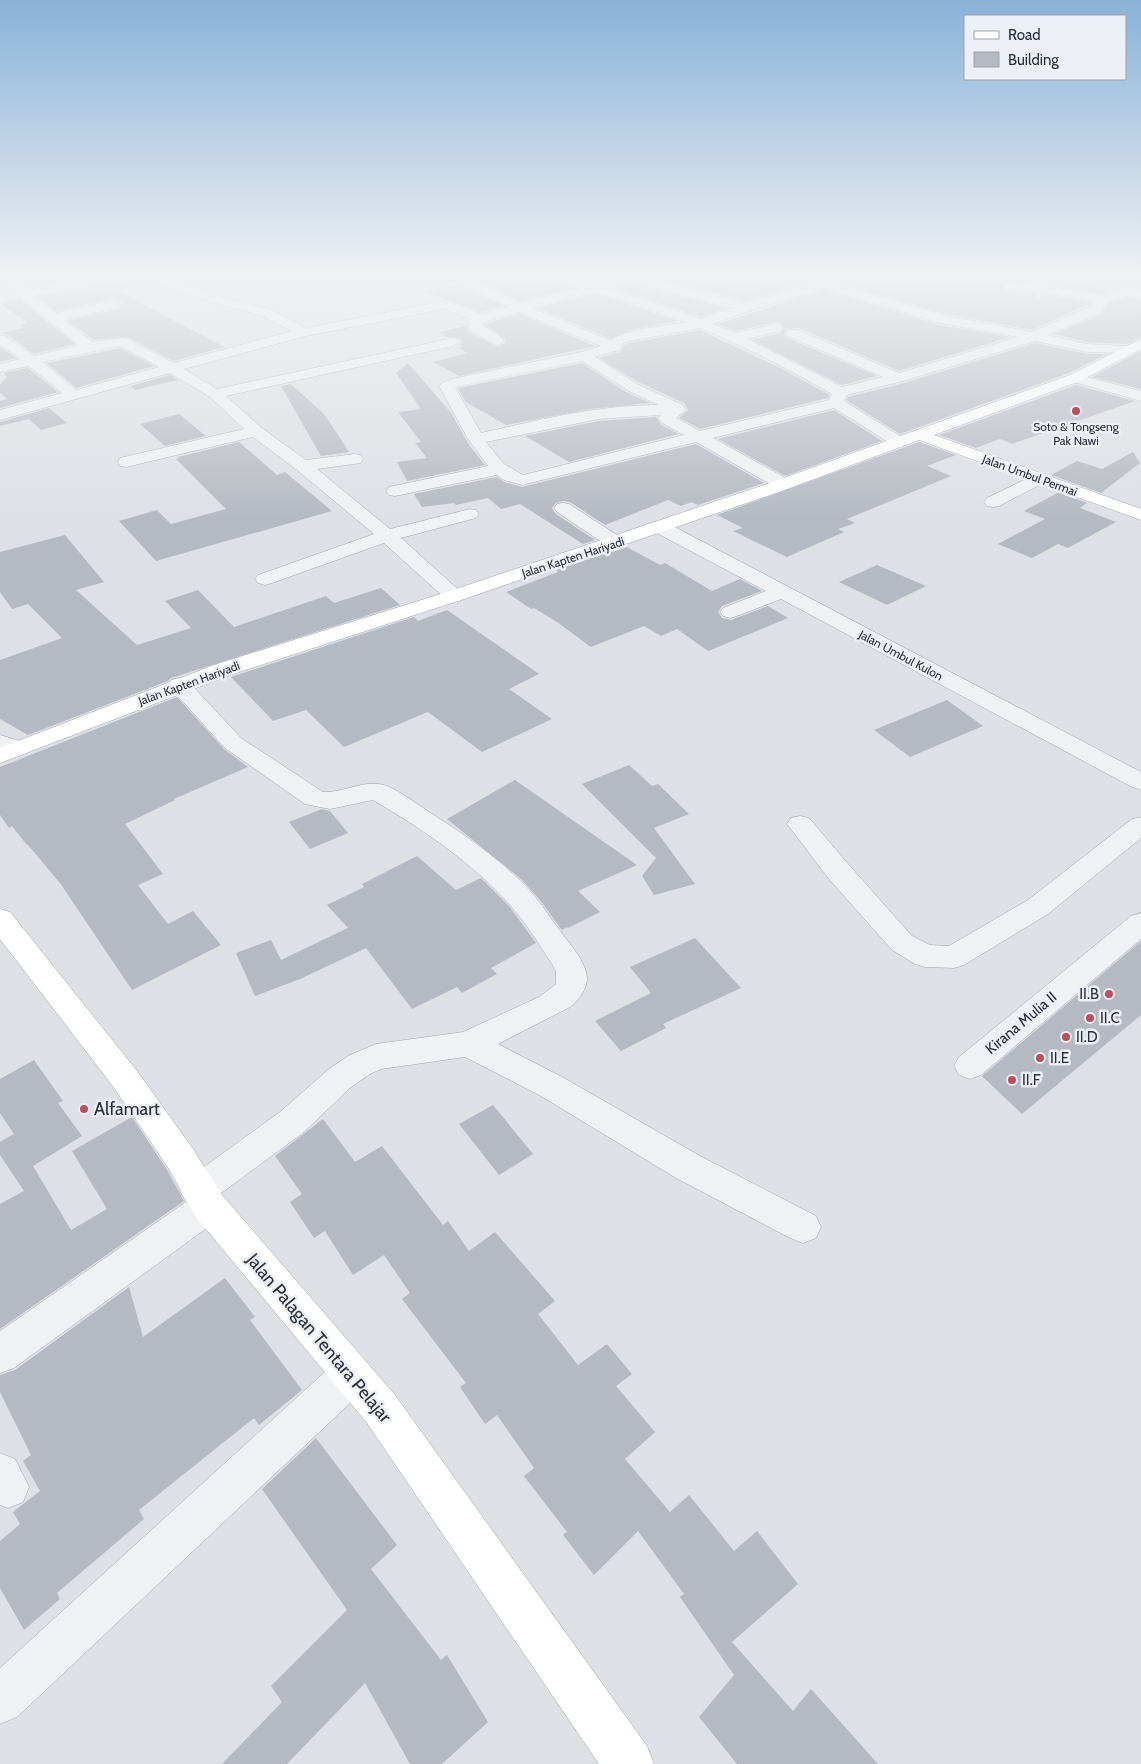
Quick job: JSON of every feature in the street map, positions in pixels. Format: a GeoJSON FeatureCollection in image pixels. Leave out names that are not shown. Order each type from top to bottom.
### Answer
{"type":"FeatureCollection","features":[{"type":"Feature","properties":{"kind":"main road","name":"Jalan Kapten Hariyadi"},"geometry":{"type":"LineString","coordinates":[[6,749],[179,685],[454,596],[783,484],[1075,378],[1118,355]]}},
{"type":"Feature","properties":{"kind":"main road","name":"Jalan Umbul Permai"},"geometry":{"type":"LineString","coordinates":[[919,435],[1141,515]]}},
{"type":"Feature","properties":{"kind":"main road","name":"Jalan Palagan Tentara Pelajar"},"geometry":{"type":"LineString","coordinates":[[0,919],[126,1080],[181,1159],[204,1198],[381,1409],[629,1764]]}},
{"type":"Feature","properties":{"kind":"street"},"geometry":{"type":"LineString","coordinates":[[24,355],[73,395]]}},
{"type":"Feature","properties":{"kind":"street"},"geometry":{"type":"LineString","coordinates":[[0,368],[52,355]]}},
{"type":"Feature","properties":{"kind":"street"},"geometry":{"type":"LineString","coordinates":[[148,355],[215,394],[256,431],[303,466],[387,536],[454,596]]}},
{"type":"Feature","properties":{"kind":"street"},"geometry":{"type":"LineString","coordinates":[[0,415],[219,355]]}},
{"type":"Feature","properties":{"kind":"street"},"geometry":{"type":"LineString","coordinates":[[211,370],[216,366],[261,355]]}},
{"type":"Feature","properties":{"kind":"street"},"geometry":{"type":"LineString","coordinates":[[370,355],[374,360]]}},
{"type":"Feature","properties":{"kind":"street"},"geometry":{"type":"LineString","coordinates":[[215,394],[394,355]]}},
{"type":"Feature","properties":{"kind":"street"},"geometry":{"type":"LineString","coordinates":[[489,365],[519,355]]}},
{"type":"Feature","properties":{"kind":"street"},"geometry":{"type":"LineString","coordinates":[[531,355],[551,364]]}},
{"type":"Feature","properties":{"kind":"street"},"geometry":{"type":"LineString","coordinates":[[762,355],[838,397],[898,442]]}},
{"type":"Feature","properties":{"kind":"street"},"geometry":{"type":"LineString","coordinates":[[845,355],[898,378]]}},
{"type":"Feature","properties":{"kind":"street"},"geometry":{"type":"LineString","coordinates":[[678,410],[632,387],[584,356],[449,384],[447,386],[476,439],[499,469],[515,479],[522,480],[696,437],[838,397],[970,355]]}},
{"type":"Feature","properties":{"kind":"street"},"geometry":{"type":"LineString","coordinates":[[1075,378],[1141,396]]}},
{"type":"Feature","properties":{"kind":"street"},"geometry":{"type":"LineString","coordinates":[[223,380],[236,389]]}},
{"type":"Feature","properties":{"kind":"street"},"geometry":{"type":"LineString","coordinates":[[476,439],[585,415],[649,409],[678,410]]}},
{"type":"Feature","properties":{"kind":"street"},"geometry":{"type":"LineString","coordinates":[[678,410],[666,418],[696,437],[783,484]]}},
{"type":"Feature","properties":{"kind":"street"},"geometry":{"type":"LineString","coordinates":[[126,462],[256,431]]}},
{"type":"Feature","properties":{"kind":"street"},"geometry":{"type":"LineString","coordinates":[[303,466],[355,459]]}},
{"type":"Feature","properties":{"kind":"street"},"geometry":{"type":"LineString","coordinates":[[395,490],[499,469]]}},
{"type":"Feature","properties":{"kind":"street"},"geometry":{"type":"LineString","coordinates":[[993,502],[1038,478]]}},
{"type":"Feature","properties":{"kind":"street"},"geometry":{"type":"LineString","coordinates":[[563,508],[616,542]]}},
{"type":"Feature","properties":{"kind":"street"},"geometry":{"type":"LineString","coordinates":[[265,579],[387,536],[470,514]]}},
{"type":"Feature","properties":{"kind":"street","name":"Jalan Umbul Kulon"},"geometry":{"type":"LineString","coordinates":[[660,527],[1141,782]]}},
{"type":"Feature","properties":{"kind":"street"},"geometry":{"type":"LineString","coordinates":[[730,612],[782,592]]}},
{"type":"Feature","properties":{"kind":"street"},"geometry":{"type":"LineString","coordinates":[[0,1354],[204,1198],[340,1078],[358,1065],[376,1057],[468,1044],[550,1005],[563,997],[571,985],[571,977],[564,959],[518,896],[502,880],[424,818],[378,792],[370,791],[328,802],[314,798],[233,743],[179,685]]}},
{"type":"Feature","properties":{"kind":"street"},"geometry":{"type":"LineString","coordinates":[[800,824],[838,872],[902,943],[925,956],[954,957],[1038,907],[1141,825]]}},
{"type":"Feature","properties":{"kind":"street","name":"Kirana Mulia II"},"geometry":{"type":"LineString","coordinates":[[970,1066],[1141,923]]}},
{"type":"Feature","properties":{"kind":"street"},"geometry":{"type":"LineString","coordinates":[[468,1044],[506,1062],[639,1136],[689,1167],[803,1227]]}},
{"type":"Feature","properties":{"kind":"street"},"geometry":{"type":"LineString","coordinates":[[0,1700],[351,1375]]}},
{"type":"Feature","properties":{"kind":"building"},"geometry":{"type":"Polygon","coordinates":[[[0,355],[12,355],[16,358],[0,362],[0,355]]]}},
{"type":"Feature","properties":{"kind":"building"},"geometry":{"type":"Polygon","coordinates":[[[84,355],[134,355],[154,366],[76,388],[47,363],[84,355]]]}},
{"type":"Feature","properties":{"kind":"building"},"geometry":{"type":"Polygon","coordinates":[[[163,355],[194,355],[174,361],[163,355]]]}},
{"type":"Feature","properties":{"kind":"building"},"geometry":{"type":"Polygon","coordinates":[[[459,355],[553,355],[459,376],[433,362],[459,355]]]}},
{"type":"Feature","properties":{"kind":"building"},"geometry":{"type":"Polygon","coordinates":[[[608,355],[753,355],[830,395],[828,398],[700,429],[679,418],[688,410],[684,403],[638,382],[599,358],[608,355]]]}},
{"type":"Feature","properties":{"kind":"building"},"geometry":{"type":"Polygon","coordinates":[[[783,355],[828,355],[877,376],[842,385],[783,355]]]}},
{"type":"Feature","properties":{"kind":"building"},"geometry":{"type":"Polygon","coordinates":[[[863,355],[950,355],[899,371],[863,355]]]}},
{"type":"Feature","properties":{"kind":"building"},"geometry":{"type":"Polygon","coordinates":[[[995,355],[1104,355],[1069,373],[900,434],[846,400],[848,397],[904,383],[995,355]]]}},
{"type":"Feature","properties":{"kind":"building"},"geometry":{"type":"Polygon","coordinates":[[[1133,355],[1141,355],[1141,389],[1092,377],[1133,355]]]}},
{"type":"Feature","properties":{"kind":"building"},"geometry":{"type":"Polygon","coordinates":[[[408,363],[452,414],[469,445],[485,465],[407,481],[397,462],[427,458],[415,443],[421,442],[398,412],[421,409],[396,373],[408,363]]]}},
{"type":"Feature","properties":{"kind":"building"},"geometry":{"type":"Polygon","coordinates":[[[582,363],[626,392],[650,403],[591,409],[506,425],[466,402],[458,388],[582,363]]]}},
{"type":"Feature","properties":{"kind":"building"},"geometry":{"type":"Polygon","coordinates":[[[28,368],[58,392],[0,408],[0,401],[7,399],[0,393],[0,385],[7,377],[3,373],[28,368]]]}},
{"type":"Feature","properties":{"kind":"building"},"geometry":{"type":"Polygon","coordinates":[[[170,375],[178,380],[135,390],[130,386],[170,375]]]}},
{"type":"Feature","properties":{"kind":"building"},"geometry":{"type":"Polygon","coordinates":[[[291,384],[325,415],[349,452],[321,456],[281,386],[291,384]]]}},
{"type":"Feature","properties":{"kind":"building"},"geometry":{"type":"Polygon","coordinates":[[[1076,385],[1135,401],[1012,444],[1000,439],[976,448],[939,435],[1076,385]]]}},
{"type":"Feature","properties":{"kind":"building"},"geometry":{"type":"Polygon","coordinates":[[[49,408],[67,423],[41,430],[29,419],[0,426],[0,422],[49,408]]]}},
{"type":"Feature","properties":{"kind":"building"},"geometry":{"type":"Polygon","coordinates":[[[834,410],[882,441],[785,476],[718,439],[834,410]]]}},
{"type":"Feature","properties":{"kind":"building"},"geometry":{"type":"Polygon","coordinates":[[[179,414],[206,436],[165,446],[140,424],[179,414]]]}},
{"type":"Feature","properties":{"kind":"building"},"geometry":{"type":"Polygon","coordinates":[[[656,417],[661,425],[679,434],[569,462],[525,436],[599,421],[656,417]]]}},
{"type":"Feature","properties":{"kind":"building"},"geometry":{"type":"Polygon","coordinates":[[[239,442],[277,475],[285,472],[332,511],[156,561],[119,521],[157,510],[171,524],[226,509],[176,459],[239,442]]]}},
{"type":"Feature","properties":{"kind":"building"},"geometry":{"type":"Polygon","coordinates":[[[919,442],[956,455],[927,466],[951,476],[847,519],[855,523],[838,529],[844,532],[787,557],[733,531],[743,528],[717,515],[919,442]]]}},
{"type":"Feature","properties":{"kind":"building"},"geometry":{"type":"Polygon","coordinates":[[[696,444],[764,483],[698,505],[692,502],[681,506],[668,500],[605,525],[570,502],[556,503],[552,508],[556,514],[595,540],[583,544],[520,504],[501,509],[488,498],[456,505],[454,503],[422,507],[414,494],[497,477],[504,482],[522,487],[696,444]]]}},
{"type":"Feature","properties":{"kind":"building"},"geometry":{"type":"Polygon","coordinates":[[[1133,452],[1140,463],[1101,493],[1051,475],[1077,461],[1102,469],[1133,452]]]}},
{"type":"Feature","properties":{"kind":"building"},"geometry":{"type":"Polygon","coordinates":[[[1059,492],[1087,503],[1080,508],[1116,522],[1068,548],[1058,544],[1032,558],[998,544],[1045,519],[1024,511],[1059,492]]]}},
{"type":"Feature","properties":{"kind":"building"},"geometry":{"type":"Polygon","coordinates":[[[65,535],[104,582],[76,590],[137,645],[191,628],[165,601],[198,590],[234,627],[326,596],[334,603],[381,588],[400,605],[171,678],[168,681],[28,735],[0,719],[0,660],[62,638],[28,604],[12,609],[0,592],[0,552],[65,535]]]}},
{"type":"Feature","properties":{"kind":"building"},"geometry":{"type":"Polygon","coordinates":[[[625,546],[660,565],[665,563],[712,591],[740,579],[762,591],[722,606],[718,612],[722,618],[731,620],[768,606],[788,618],[708,651],[677,629],[661,636],[644,626],[591,647],[557,622],[534,608],[531,609],[506,592],[558,572],[556,570],[613,550],[624,549],[625,546]]]}},
{"type":"Feature","properties":{"kind":"building"},"geometry":{"type":"Polygon","coordinates":[[[877,565],[926,586],[887,605],[839,582],[877,565]]]}},
{"type":"Feature","properties":{"kind":"building"},"geometry":{"type":"Polygon","coordinates":[[[447,610],[539,674],[509,689],[552,719],[482,752],[428,712],[344,747],[306,710],[273,721],[231,677],[414,617],[418,621],[447,610]]]}},
{"type":"Feature","properties":{"kind":"building"},"geometry":{"type":"Polygon","coordinates":[[[177,697],[224,749],[248,767],[174,799],[125,824],[163,874],[138,885],[168,924],[193,911],[221,945],[132,990],[60,883],[12,826],[9,828],[0,815],[0,767],[177,697]]]}},
{"type":"Feature","properties":{"kind":"building"},"geometry":{"type":"Polygon","coordinates":[[[947,700],[983,726],[910,757],[874,730],[947,700]]]}},
{"type":"Feature","properties":{"kind":"building"},"geometry":{"type":"Polygon","coordinates":[[[629,765],[652,786],[658,784],[689,814],[654,828],[695,884],[654,895],[642,876],[656,858],[582,784],[629,765]]]}},
{"type":"Feature","properties":{"kind":"building"},"geometry":{"type":"Polygon","coordinates":[[[515,780],[637,865],[578,891],[600,912],[568,928],[562,930],[540,900],[521,879],[447,819],[515,780]]]}},
{"type":"Feature","properties":{"kind":"building"},"geometry":{"type":"Polygon","coordinates":[[[322,809],[330,811],[348,833],[310,849],[289,822],[322,809]]]}},
{"type":"Feature","properties":{"kind":"building"},"geometry":{"type":"Polygon","coordinates":[[[417,856],[456,890],[481,878],[509,906],[536,943],[491,968],[497,974],[462,993],[457,987],[412,1009],[366,948],[300,979],[255,996],[236,953],[271,940],[281,960],[348,928],[327,905],[364,887],[362,884],[417,856]]]}},
{"type":"Feature","properties":{"kind":"building"},"geometry":{"type":"Polygon","coordinates":[[[695,938],[741,988],[663,1024],[666,1028],[621,1051],[595,1021],[651,993],[630,967],[695,938]]]}},
{"type":"Feature","properties":{"kind":"building"},"geometry":{"type":"Polygon","coordinates":[[[1141,941],[1141,1015],[1022,1114],[982,1076],[1141,941]]]}},
{"type":"Feature","properties":{"kind":"building"},"geometry":{"type":"Polygon","coordinates":[[[34,1060],[63,1101],[58,1103],[82,1136],[33,1166],[71,1230],[107,1209],[72,1151],[132,1117],[167,1170],[184,1201],[0,1329],[0,1204],[24,1191],[0,1155],[0,1142],[14,1134],[0,1113],[0,1079],[34,1060]]]}},
{"type":"Feature","properties":{"kind":"building"},"geometry":{"type":"Polygon","coordinates":[[[493,1105],[533,1154],[499,1175],[459,1124],[493,1105]]]}},
{"type":"Feature","properties":{"kind":"building"},"geometry":{"type":"Polygon","coordinates":[[[323,1119],[355,1162],[382,1146],[443,1225],[448,1221],[469,1251],[495,1232],[555,1301],[538,1314],[578,1365],[607,1344],[632,1374],[616,1386],[655,1432],[625,1459],[670,1512],[689,1495],[734,1551],[757,1531],[798,1584],[732,1642],[793,1711],[811,1689],[878,1764],[737,1764],[699,1717],[734,1675],[680,1597],[684,1594],[638,1531],[594,1575],[563,1535],[567,1532],[524,1476],[534,1468],[497,1415],[485,1424],[460,1387],[466,1383],[402,1299],[410,1293],[384,1255],[353,1275],[325,1231],[314,1238],[290,1202],[302,1194],[275,1156],[323,1119]]]}},
{"type":"Feature","properties":{"kind":"building"},"geometry":{"type":"Polygon","coordinates":[[[225,1278],[255,1317],[250,1320],[302,1390],[259,1425],[254,1418],[139,1510],[144,1519],[57,1593],[60,1599],[24,1630],[0,1588],[0,1541],[20,1524],[13,1512],[40,1491],[23,1461],[31,1455],[0,1392],[0,1375],[15,1370],[129,1287],[143,1337],[225,1278]]]}},
{"type":"Feature","properties":{"kind":"building"},"geometry":{"type":"Polygon","coordinates":[[[316,1438],[397,1545],[371,1569],[441,1660],[447,1655],[488,1722],[442,1764],[410,1764],[365,1683],[287,1764],[222,1764],[282,1702],[271,1686],[347,1610],[262,1489],[316,1438]]]}},
{"type":"Feature","properties":{"kind":"place","name":"Soto & Tongseng Pak Nawi"},"geometry":{"type":"Point","coordinates":[1076,411]}},
{"type":"Feature","properties":{"kind":"place","name":"II.B"},"geometry":{"type":"Point","coordinates":[1109,994]}},
{"type":"Feature","properties":{"kind":"place","name":"II.C"},"geometry":{"type":"Point","coordinates":[1090,1018]}},
{"type":"Feature","properties":{"kind":"place","name":"II.D"},"geometry":{"type":"Point","coordinates":[1066,1037]}},
{"type":"Feature","properties":{"kind":"place","name":"II.E"},"geometry":{"type":"Point","coordinates":[1040,1058]}},
{"type":"Feature","properties":{"kind":"place","name":"II.F"},"geometry":{"type":"Point","coordinates":[1012,1080]}},
{"type":"Feature","properties":{"kind":"place","name":"Alfamart"},"geometry":{"type":"Point","coordinates":[84,1109]}}]}
